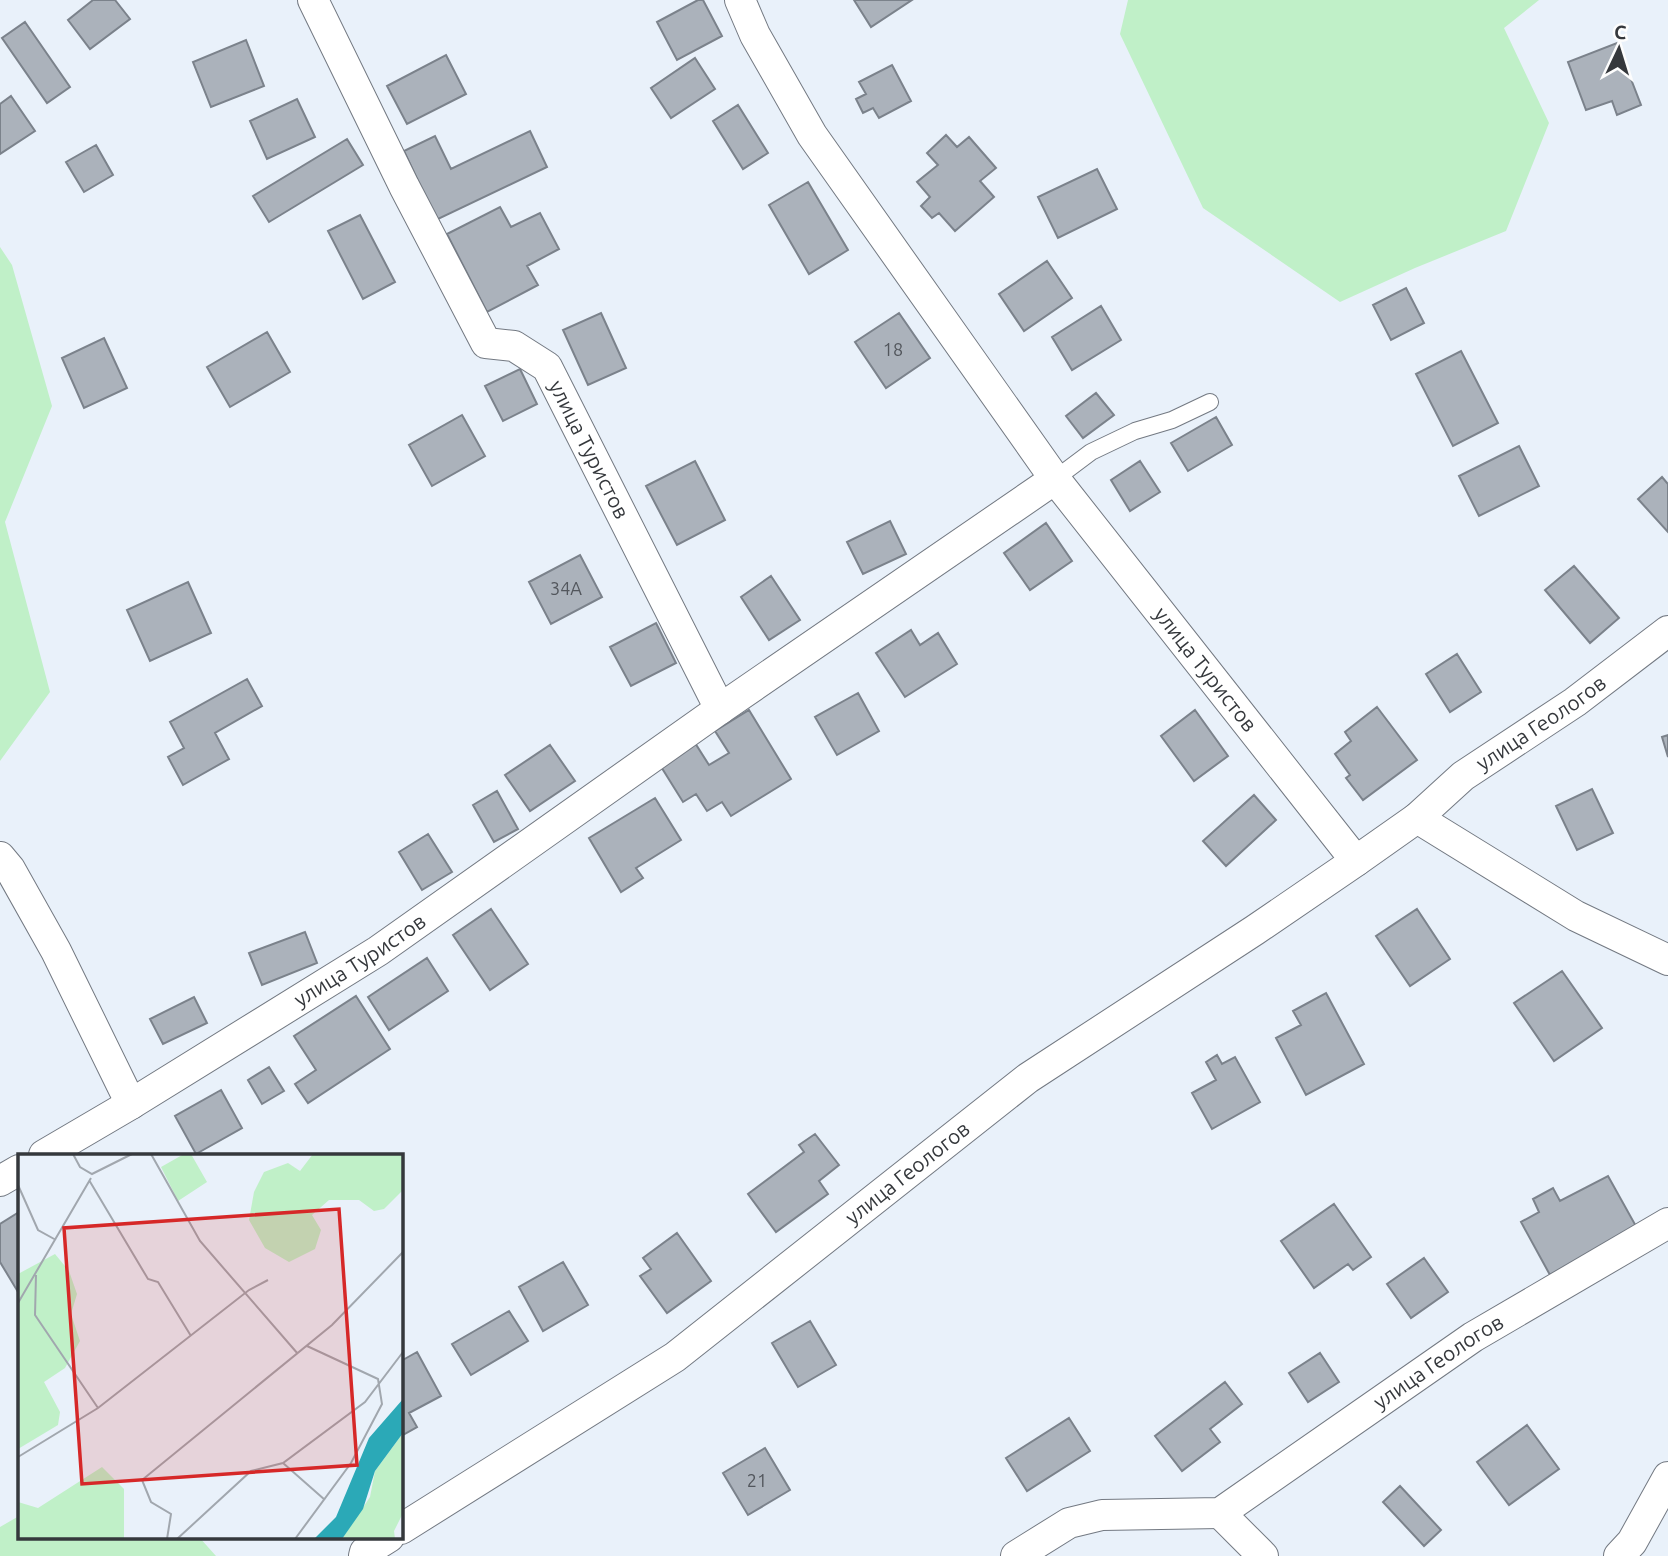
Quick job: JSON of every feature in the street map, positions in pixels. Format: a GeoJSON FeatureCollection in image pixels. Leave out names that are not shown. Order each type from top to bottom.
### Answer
{"type":"FeatureCollection","features":[{"type":"Feature","properties":{"kind":"street","name":"улица Туристов"},"geometry":{"type":"LineString","coordinates":[[313,0],[404,186],[486,343],[514,346],[547,368],[720,709]]}},
{"type":"Feature","properties":{"kind":"street","name":"улица Туристов"},"geometry":{"type":"LineString","coordinates":[[740,0],[755,35],[812,135],[1055,479],[1356,861]]}},
{"type":"Feature","properties":{"kind":"street","name":"улица Туристов"},"geometry":{"type":"LineString","coordinates":[[46,1154],[378,951],[720,709],[1055,479]]}},
{"type":"Feature","properties":{"kind":"street","name":"улица Геологов"},"geometry":{"type":"LineString","coordinates":[[402,1529],[675,1357],[1028,1078],[1356,861],[1417,818],[1462,776],[1575,702],[1668,631]]}},
{"type":"Feature","properties":{"kind":"street"},"geometry":{"type":"LineString","coordinates":[[1417,818],[1576,916],[1668,960]]}},
{"type":"Feature","properties":{"kind":"street"},"geometry":{"type":"LineString","coordinates":[[0,857],[56,951],[131,1104]]}},
{"type":"Feature","properties":{"kind":"street"},"geometry":{"type":"LineString","coordinates":[[0,1181],[18,1171]]}},
{"type":"Feature","properties":{"kind":"street","name":"улица Геологов"},"geometry":{"type":"LineString","coordinates":[[1220,1513],[1473,1337],[1668,1223]]}},
{"type":"Feature","properties":{"kind":"street"},"geometry":{"type":"LineString","coordinates":[[1619,1556],[1632,1542],[1668,1477]]}},
{"type":"Feature","properties":{"kind":"street"},"geometry":{"type":"LineString","coordinates":[[1016,1556],[1069,1523],[1102,1515],[1220,1513],[1263,1556]]}},
{"type":"Feature","properties":{"kind":"street"},"geometry":{"type":"LineString","coordinates":[[364,1556],[365,1552],[387,1538]]}},
{"type":"Feature","properties":{"kind":"lane"},"geometry":{"type":"LineString","coordinates":[[1055,479],[1091,452],[1135,431],[1172,420],[1210,402]]}},
{"type":"Feature","properties":{"kind":"green space"},"geometry":{"type":"Polygon","coordinates":[[[1128,0],[1539,0],[1504,28],[1549,123],[1506,231],[1340,302],[1203,208],[1120,34],[1128,0]]]}},
{"type":"Feature","properties":{"kind":"green space"},"geometry":{"type":"Polygon","coordinates":[[[0,247],[12,265],[52,406],[5,522],[50,692],[0,761],[0,247]]]}},
{"type":"Feature","properties":{"kind":"green space"},"geometry":{"type":"Polygon","coordinates":[[[18,1517],[18,1538],[200,1538],[216,1556],[0,1556],[0,1527],[18,1517]]]}},
{"type":"Feature","properties":{"kind":"building"},"geometry":{"type":"Polygon","coordinates":[[[93,0],[115,0],[130,19],[90,49],[68,20],[93,0]]]}},
{"type":"Feature","properties":{"kind":"building"},"geometry":{"type":"Polygon","coordinates":[[[698,0],[703,0],[722,36],[677,60],[657,22],[698,0]]]}},
{"type":"Feature","properties":{"kind":"building"},"geometry":{"type":"Polygon","coordinates":[[[854,0],[912,0],[871,27],[854,0]]]}},
{"type":"Feature","properties":{"kind":"building"},"geometry":{"type":"Polygon","coordinates":[[[25,22],[70,87],[47,103],[2,38],[25,22]]]}},
{"type":"Feature","properties":{"kind":"building"},"geometry":{"type":"Polygon","coordinates":[[[246,40],[264,86],[211,107],[193,62],[246,40]]]}},
{"type":"Feature","properties":{"kind":"building"},"geometry":{"type":"Polygon","coordinates":[[[1617,43],[1641,105],[1617,115],[1612,101],[1586,110],[1568,62],[1617,43]]]}},
{"type":"Feature","properties":{"kind":"building"},"geometry":{"type":"Polygon","coordinates":[[[446,55],[466,94],[407,124],[387,86],[446,55]]]}},
{"type":"Feature","properties":{"kind":"building"},"geometry":{"type":"Polygon","coordinates":[[[695,58],[715,89],[671,118],[651,88],[695,58]]]}},
{"type":"Feature","properties":{"kind":"building"},"geometry":{"type":"Polygon","coordinates":[[[892,65],[911,101],[879,118],[873,108],[863,113],[856,99],[866,94],[859,82],[892,65]]]}},
{"type":"Feature","properties":{"kind":"building"},"geometry":{"type":"Polygon","coordinates":[[[11,96],[35,131],[0,154],[0,104],[11,96]]]}},
{"type":"Feature","properties":{"kind":"building"},"geometry":{"type":"Polygon","coordinates":[[[297,99],[315,137],[267,159],[250,121],[297,99]]]}},
{"type":"Feature","properties":{"kind":"building"},"geometry":{"type":"Polygon","coordinates":[[[738,105],[768,153],[743,169],[713,121],[738,105]]]}},
{"type":"Feature","properties":{"kind":"building"},"geometry":{"type":"Polygon","coordinates":[[[530,131],[547,167],[436,220],[404,151],[435,136],[451,169],[530,131]]]}},
{"type":"Feature","properties":{"kind":"building"},"geometry":{"type":"Polygon","coordinates":[[[946,135],[957,147],[969,137],[996,168],[980,181],[994,197],[955,231],[939,213],[932,218],[921,206],[930,197],[917,182],[938,165],[927,153],[946,135]]]}},
{"type":"Feature","properties":{"kind":"building"},"geometry":{"type":"Polygon","coordinates":[[[347,139],[363,165],[269,222],[253,196],[347,139]]]}},
{"type":"Feature","properties":{"kind":"building"},"geometry":{"type":"Polygon","coordinates":[[[96,145],[113,175],[84,192],[66,162],[96,145]]]}},
{"type":"Feature","properties":{"kind":"building"},"geometry":{"type":"Polygon","coordinates":[[[1097,169],[1117,209],[1058,238],[1038,197],[1097,169]]]}},
{"type":"Feature","properties":{"kind":"building"},"geometry":{"type":"Polygon","coordinates":[[[808,182],[848,250],[809,274],[769,205],[808,182]]]}},
{"type":"Feature","properties":{"kind":"building"},"geometry":{"type":"Polygon","coordinates":[[[500,207],[511,227],[540,213],[559,249],[527,266],[538,285],[487,312],[447,234],[500,207]]]}},
{"type":"Feature","properties":{"kind":"building"},"geometry":{"type":"Polygon","coordinates":[[[360,215],[395,282],[363,299],[328,231],[360,215]]]}},
{"type":"Feature","properties":{"kind":"building"},"geometry":{"type":"Polygon","coordinates":[[[1047,261],[1072,298],[1024,331],[999,294],[1047,261]]]}},
{"type":"Feature","properties":{"kind":"building"},"geometry":{"type":"Polygon","coordinates":[[[1406,288],[1424,323],[1391,340],[1373,305],[1406,288]]]}},
{"type":"Feature","properties":{"kind":"building"},"geometry":{"type":"Polygon","coordinates":[[[1101,306],[1121,340],[1072,370],[1052,337],[1101,306]]]}},
{"type":"Feature","properties":{"kind":"building"},"geometry":{"type":"Polygon","coordinates":[[[601,313],[626,368],[588,385],[563,330],[601,313]]]}},
{"type":"Feature","properties":{"kind":"building"},"geometry":{"type":"Polygon","coordinates":[[[899,313],[930,358],[886,388],[855,342],[899,313]]]}},
{"type":"Feature","properties":{"kind":"building"},"geometry":{"type":"Polygon","coordinates":[[[267,332],[290,372],[230,407],[207,367],[267,332]]]}},
{"type":"Feature","properties":{"kind":"building"},"geometry":{"type":"Polygon","coordinates":[[[104,338],[127,388],[84,408],[62,358],[104,338]]]}},
{"type":"Feature","properties":{"kind":"building"},"geometry":{"type":"Polygon","coordinates":[[[1461,351],[1498,423],[1453,446],[1416,374],[1461,351]]]}},
{"type":"Feature","properties":{"kind":"building"},"geometry":{"type":"Polygon","coordinates":[[[520,369],[537,404],[503,421],[485,386],[520,369]]]}},
{"type":"Feature","properties":{"kind":"building"},"geometry":{"type":"Polygon","coordinates":[[[1096,393],[1114,415],[1083,438],[1066,416],[1096,393]]]}},
{"type":"Feature","properties":{"kind":"building"},"geometry":{"type":"Polygon","coordinates":[[[462,415],[485,456],[432,486],[409,445],[462,415]]]}},
{"type":"Feature","properties":{"kind":"building"},"geometry":{"type":"Polygon","coordinates":[[[1216,417],[1232,445],[1188,471],[1171,443],[1216,417]]]}},
{"type":"Feature","properties":{"kind":"building"},"geometry":{"type":"Polygon","coordinates":[[[1519,446],[1539,486],[1479,516],[1459,476],[1519,446]]]}},
{"type":"Feature","properties":{"kind":"building"},"geometry":{"type":"Polygon","coordinates":[[[695,461],[725,520],[677,545],[646,486],[695,461]]]}},
{"type":"Feature","properties":{"kind":"building"},"geometry":{"type":"Polygon","coordinates":[[[1140,461],[1160,492],[1130,511],[1111,480],[1140,461]]]}},
{"type":"Feature","properties":{"kind":"building"},"geometry":{"type":"Polygon","coordinates":[[[1662,477],[1668,484],[1668,532],[1638,499],[1662,477]]]}},
{"type":"Feature","properties":{"kind":"building"},"geometry":{"type":"Polygon","coordinates":[[[890,521],[906,554],[863,574],[847,542],[890,521]]]}},
{"type":"Feature","properties":{"kind":"building"},"geometry":{"type":"Polygon","coordinates":[[[1046,523],[1072,561],[1030,590],[1004,553],[1046,523]]]}},
{"type":"Feature","properties":{"kind":"building"},"geometry":{"type":"Polygon","coordinates":[[[580,555],[602,597],[551,624],[529,582],[580,555]]]}},
{"type":"Feature","properties":{"kind":"building"},"geometry":{"type":"Polygon","coordinates":[[[1574,566],[1619,618],[1590,643],[1545,590],[1574,566]]]}},
{"type":"Feature","properties":{"kind":"building"},"geometry":{"type":"Polygon","coordinates":[[[771,576],[800,620],[769,640],[741,597],[771,576]]]}},
{"type":"Feature","properties":{"kind":"building"},"geometry":{"type":"Polygon","coordinates":[[[188,582],[211,633],[150,661],[127,610],[188,582]]]}},
{"type":"Feature","properties":{"kind":"building"},"geometry":{"type":"Polygon","coordinates":[[[656,623],[676,663],[631,686],[610,647],[656,623]]]}},
{"type":"Feature","properties":{"kind":"building"},"geometry":{"type":"Polygon","coordinates":[[[911,630],[920,645],[938,633],[957,664],[905,697],[876,653],[911,630]]]}},
{"type":"Feature","properties":{"kind":"building"},"geometry":{"type":"Polygon","coordinates":[[[1457,654],[1481,692],[1450,712],[1426,674],[1457,654]]]}},
{"type":"Feature","properties":{"kind":"building"},"geometry":{"type":"Polygon","coordinates":[[[247,679],[262,706],[215,733],[229,759],[183,785],[168,757],[184,748],[170,722],[247,679]]]}},
{"type":"Feature","properties":{"kind":"building"},"geometry":{"type":"Polygon","coordinates":[[[858,693],[879,731],[837,755],[815,717],[858,693]]]}},
{"type":"Feature","properties":{"kind":"building"},"geometry":{"type":"Polygon","coordinates":[[[1377,707],[1417,760],[1363,800],[1346,778],[1350,775],[1335,754],[1351,741],[1345,732],[1377,707]]]}},
{"type":"Feature","properties":{"kind":"building"},"geometry":{"type":"Polygon","coordinates":[[[749,710],[791,779],[731,816],[722,802],[707,811],[696,794],[683,802],[660,765],[695,743],[709,765],[729,753],[715,731],[749,710]]]}},
{"type":"Feature","properties":{"kind":"building"},"geometry":{"type":"Polygon","coordinates":[[[1195,710],[1228,756],[1194,781],[1161,736],[1195,710]]]}},
{"type":"Feature","properties":{"kind":"building"},"geometry":{"type":"Polygon","coordinates":[[[1668,735],[1668,757],[1662,737],[1668,735]]]}},
{"type":"Feature","properties":{"kind":"building"},"geometry":{"type":"Polygon","coordinates":[[[550,745],[575,781],[530,811],[505,775],[550,745]]]}},
{"type":"Feature","properties":{"kind":"building"},"geometry":{"type":"Polygon","coordinates":[[[1592,789],[1613,833],[1577,850],[1556,806],[1592,789]]]}},
{"type":"Feature","properties":{"kind":"building"},"geometry":{"type":"Polygon","coordinates":[[[497,791],[518,829],[494,842],[473,805],[497,791]]]}},
{"type":"Feature","properties":{"kind":"building"},"geometry":{"type":"Polygon","coordinates":[[[1254,795],[1276,820],[1226,866],[1203,841],[1254,795]]]}},
{"type":"Feature","properties":{"kind":"building"},"geometry":{"type":"Polygon","coordinates":[[[655,798],[681,840],[636,868],[643,878],[621,892],[589,838],[655,798]]]}},
{"type":"Feature","properties":{"kind":"building"},"geometry":{"type":"Polygon","coordinates":[[[428,834],[452,872],[422,890],[399,852],[428,834]]]}},
{"type":"Feature","properties":{"kind":"building"},"geometry":{"type":"Polygon","coordinates":[[[491,909],[528,964],[490,990],[453,935],[491,909]]]}},
{"type":"Feature","properties":{"kind":"building"},"geometry":{"type":"Polygon","coordinates":[[[1417,909],[1450,959],[1410,986],[1376,936],[1417,909]]]}},
{"type":"Feature","properties":{"kind":"building"},"geometry":{"type":"Polygon","coordinates":[[[305,932],[317,963],[262,985],[249,953],[305,932]]]}},
{"type":"Feature","properties":{"kind":"building"},"geometry":{"type":"Polygon","coordinates":[[[427,958],[448,991],[389,1030],[368,997],[427,958]]]}},
{"type":"Feature","properties":{"kind":"building"},"geometry":{"type":"Polygon","coordinates":[[[1562,971],[1602,1028],[1554,1061],[1514,1003],[1562,971]]]}},
{"type":"Feature","properties":{"kind":"building"},"geometry":{"type":"Polygon","coordinates":[[[1326,993],[1364,1064],[1306,1095],[1276,1038],[1301,1025],[1293,1011],[1326,993]]]}},
{"type":"Feature","properties":{"kind":"building"},"geometry":{"type":"Polygon","coordinates":[[[356,996],[390,1049],[308,1103],[295,1084],[316,1070],[294,1036],[356,996]]]}},
{"type":"Feature","properties":{"kind":"building"},"geometry":{"type":"Polygon","coordinates":[[[194,997],[207,1023],[163,1044],[150,1019],[194,997]]]}},
{"type":"Feature","properties":{"kind":"building"},"geometry":{"type":"Polygon","coordinates":[[[1217,1055],[1222,1064],[1235,1057],[1260,1102],[1212,1129],[1192,1093],[1216,1080],[1206,1062],[1217,1055]]]}},
{"type":"Feature","properties":{"kind":"building"},"geometry":{"type":"Polygon","coordinates":[[[269,1067],[284,1091],[262,1104],[248,1080],[269,1067]]]}},
{"type":"Feature","properties":{"kind":"building"},"geometry":{"type":"Polygon","coordinates":[[[221,1090],[242,1128],[196,1154],[175,1116],[221,1090]]]}},
{"type":"Feature","properties":{"kind":"building"},"geometry":{"type":"Polygon","coordinates":[[[815,1134],[839,1165],[819,1181],[828,1194],[776,1232],[748,1194],[804,1152],[799,1145],[815,1134]]]}},
{"type":"Feature","properties":{"kind":"building"},"geometry":{"type":"Polygon","coordinates":[[[1608,1176],[1637,1228],[1550,1275],[1521,1222],[1539,1212],[1533,1199],[1553,1188],[1560,1201],[1608,1176]]]}},
{"type":"Feature","properties":{"kind":"building"},"geometry":{"type":"Polygon","coordinates":[[[1334,1204],[1371,1257],[1353,1270],[1348,1264],[1314,1288],[1281,1241],[1334,1204]]]}},
{"type":"Feature","properties":{"kind":"building"},"geometry":{"type":"Polygon","coordinates":[[[18,1213],[18,1292],[0,1262],[0,1224],[18,1213]]]}},
{"type":"Feature","properties":{"kind":"building"},"geometry":{"type":"Polygon","coordinates":[[[677,1233],[711,1281],[667,1313],[640,1276],[651,1269],[643,1258],[677,1233]]]}},
{"type":"Feature","properties":{"kind":"building"},"geometry":{"type":"Polygon","coordinates":[[[1424,1258],[1448,1292],[1411,1318],[1387,1284],[1424,1258]]]}},
{"type":"Feature","properties":{"kind":"building"},"geometry":{"type":"Polygon","coordinates":[[[563,1262],[588,1305],[543,1331],[519,1287],[563,1262]]]}},
{"type":"Feature","properties":{"kind":"building"},"geometry":{"type":"Polygon","coordinates":[[[509,1311],[528,1341],[471,1375],[452,1344],[509,1311]]]}},
{"type":"Feature","properties":{"kind":"building"},"geometry":{"type":"Polygon","coordinates":[[[810,1321],[836,1365],[798,1387],[772,1343],[810,1321]]]}},
{"type":"Feature","properties":{"kind":"building"},"geometry":{"type":"Polygon","coordinates":[[[417,1352],[441,1396],[409,1413],[417,1427],[402,1435],[402,1360],[417,1352]]]}},
{"type":"Feature","properties":{"kind":"building"},"geometry":{"type":"Polygon","coordinates":[[[1320,1353],[1339,1382],[1308,1402],[1289,1373],[1320,1353]]]}},
{"type":"Feature","properties":{"kind":"building"},"geometry":{"type":"Polygon","coordinates":[[[1225,1382],[1242,1404],[1210,1429],[1220,1442],[1182,1471],[1155,1436],[1225,1382]]]}},
{"type":"Feature","properties":{"kind":"building"},"geometry":{"type":"Polygon","coordinates":[[[1069,1418],[1090,1451],[1027,1491],[1006,1458],[1069,1418]]]}},
{"type":"Feature","properties":{"kind":"building"},"geometry":{"type":"Polygon","coordinates":[[[1527,1425],[1559,1469],[1509,1505],[1477,1462],[1527,1425]]]}},
{"type":"Feature","properties":{"kind":"building"},"geometry":{"type":"Polygon","coordinates":[[[765,1448],[790,1490],[748,1515],[723,1473],[765,1448]]]}},
{"type":"Feature","properties":{"kind":"building"},"geometry":{"type":"Polygon","coordinates":[[[1400,1486],[1441,1530],[1424,1546],[1383,1502],[1400,1486]]]}}]}
